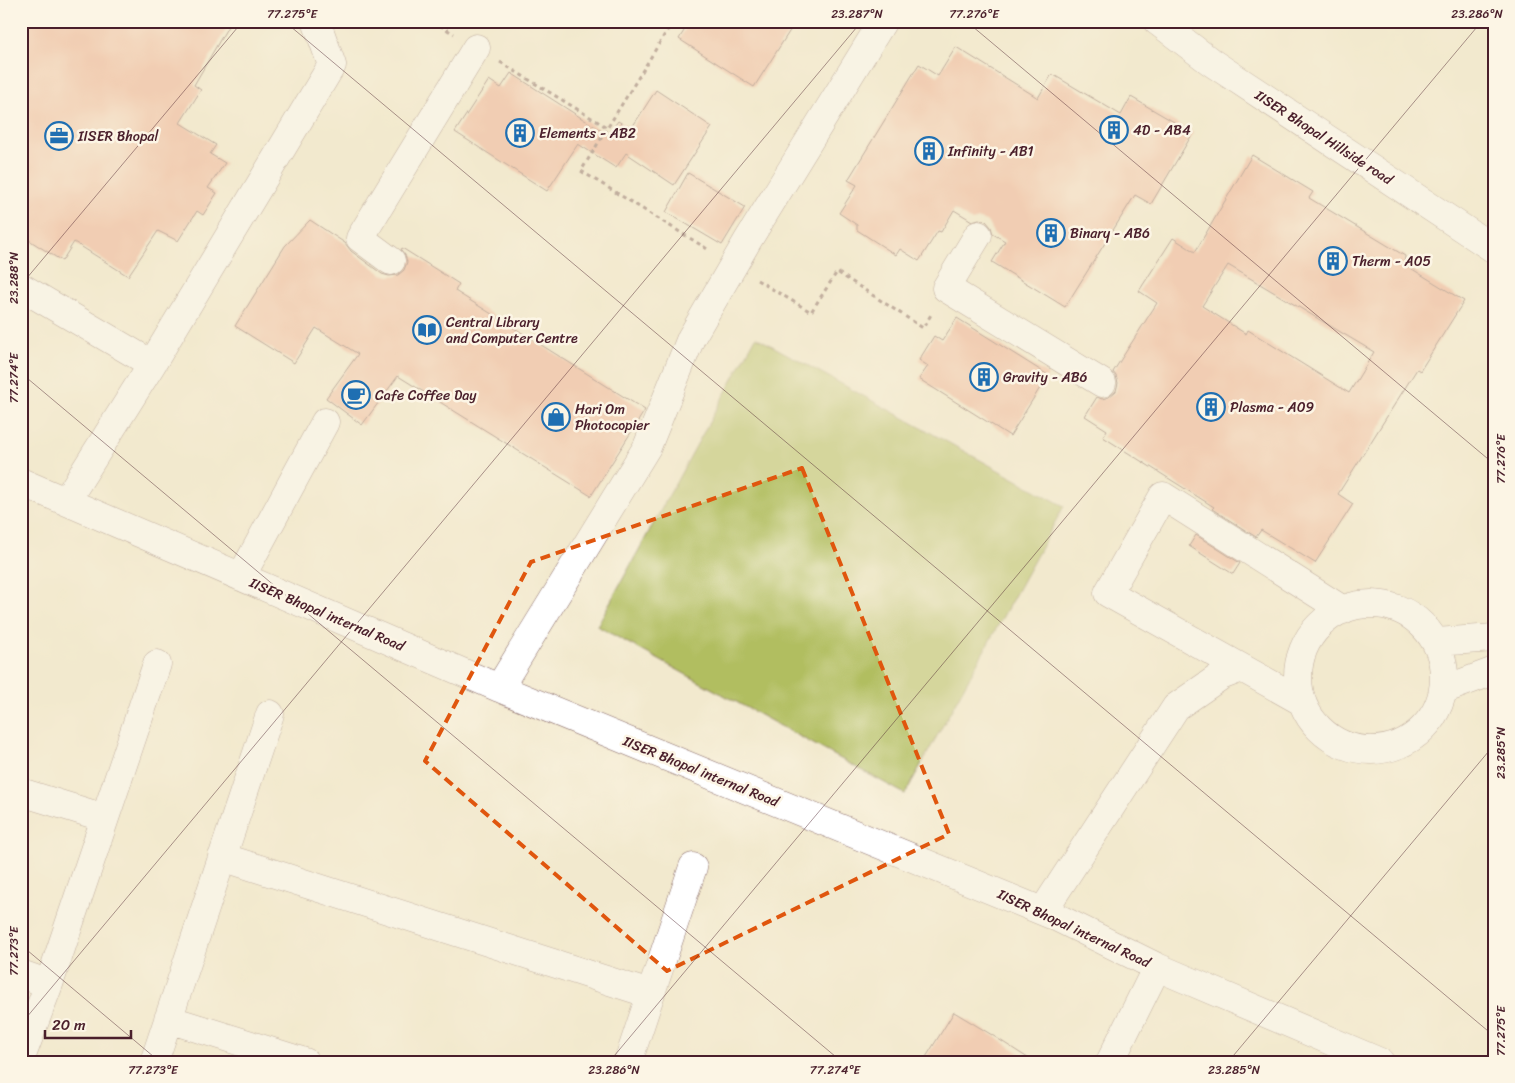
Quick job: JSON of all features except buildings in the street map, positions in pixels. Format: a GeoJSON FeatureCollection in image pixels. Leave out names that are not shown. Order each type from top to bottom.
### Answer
{"type":"FeatureCollection","features":[{"type":"Feature","properties":{"kind":"street"},"geometry":{"type":"LineString","coordinates":[[66,501],[152,364],[332,64],[316,21]]}},
{"type":"Feature","properties":{"kind":"street"},"geometry":{"type":"LineString","coordinates":[[499,688],[647,447],[691,338],[754,231],[883,21]]}},
{"type":"Feature","properties":{"kind":"street","name":"IISER Bhopal Hillside road"},"geometry":{"type":"LineString","coordinates":[[1157,21],[1211,62],[1494,249]]}},
{"type":"Feature","properties":{"kind":"street"},"geometry":{"type":"LineString","coordinates":[[391,261],[360,238],[476,48]]}},
{"type":"Feature","properties":{"kind":"street"},"geometry":{"type":"LineString","coordinates":[[978,234],[946,288],[1017,342],[1102,383]]}},
{"type":"Feature","properties":{"kind":"street"},"geometry":{"type":"LineString","coordinates":[[21,287],[152,364]]}},
{"type":"Feature","properties":{"kind":"street"},"geometry":{"type":"LineString","coordinates":[[241,577],[325,422]]}},
{"type":"Feature","properties":{"kind":"street","name":"IISER Bhopal internal Road"},"geometry":{"type":"LineString","coordinates":[[21,482],[499,688],[1043,911],[1157,967],[1380,1062]]}},
{"type":"Feature","properties":{"kind":"street"},"geometry":{"type":"LineString","coordinates":[[1301,700],[1108,593],[1162,496],[1343,610]]}},
{"type":"Feature","properties":{"kind":"street"},"geometry":{"type":"LineString","coordinates":[[1378,603],[1401,609],[1421,623],[1436,642],[1444,665],[1443,690],[1435,712],[1420,732],[1400,744],[1376,750],[1352,748],[1330,738],[1312,722],[1301,700],[1298,676],[1302,652],[1313,631],[1331,615],[1343,610],[1353,606],[1378,603]]}},
{"type":"Feature","properties":{"kind":"street"},"geometry":{"type":"LineString","coordinates":[[1436,642],[1494,638]]}},
{"type":"Feature","properties":{"kind":"street"},"geometry":{"type":"LineString","coordinates":[[21,1058],[49,984],[157,664]]}},
{"type":"Feature","properties":{"kind":"street"},"geometry":{"type":"LineString","coordinates":[[1043,911],[1176,707],[1221,676],[1242,668]]}},
{"type":"Feature","properties":{"kind":"street"},"geometry":{"type":"LineString","coordinates":[[1443,690],[1494,671]]}},
{"type":"Feature","properties":{"kind":"street"},"geometry":{"type":"LineString","coordinates":[[154,1062],[270,714]]}},
{"type":"Feature","properties":{"kind":"street"},"geometry":{"type":"LineString","coordinates":[[21,792],[105,818]]}},
{"type":"Feature","properties":{"kind":"street"},"geometry":{"type":"LineString","coordinates":[[222,857],[650,994]]}},
{"type":"Feature","properties":{"kind":"street"},"geometry":{"type":"LineString","coordinates":[[628,1062],[693,866]]}},
{"type":"Feature","properties":{"kind":"street"},"geometry":{"type":"LineString","coordinates":[[1110,1062],[1157,967]]}},
{"type":"Feature","properties":{"kind":"street"},"geometry":{"type":"LineString","coordinates":[[21,974],[49,984]]}},
{"type":"Feature","properties":{"kind":"street"},"geometry":{"type":"LineString","coordinates":[[168,1019],[305,1062]]}},
{"type":"Feature","properties":{"kind":"path"},"geometry":{"type":"LineString","coordinates":[[434,21],[608,128]]}},
{"type":"Feature","properties":{"kind":"highlighted area"},"geometry":{"type":"Polygon","coordinates":[[[802,468],[949,834],[667,971],[425,761],[531,562],[802,468]]]}},
{"type":"Feature","properties":{"kind":"green space"},"geometry":{"type":"Polygon","coordinates":[[[756,337],[1064,506],[905,794],[597,626],[756,337]]]}},
{"type":"Feature","properties":{"kind":"place","name":"4D - AB4"},"geometry":{"type":"Point","coordinates":[1114,130]}},
{"type":"Feature","properties":{"kind":"place","name":"Elements - AB2"},"geometry":{"type":"Point","coordinates":[520,133]}},
{"type":"Feature","properties":{"kind":"place","name":"IISER Bhopal"},"geometry":{"type":"Point","coordinates":[59,136]}},
{"type":"Feature","properties":{"kind":"place","name":"Infinity - AB1"},"geometry":{"type":"Point","coordinates":[929,151]}},
{"type":"Feature","properties":{"kind":"place","name":"Binary - AB6"},"geometry":{"type":"Point","coordinates":[1051,233]}},
{"type":"Feature","properties":{"kind":"place","name":"Therm - A05"},"geometry":{"type":"Point","coordinates":[1333,261]}},
{"type":"Feature","properties":{"kind":"place","name":"Central Library and Computer Centre"},"geometry":{"type":"Point","coordinates":[427,330]}},
{"type":"Feature","properties":{"kind":"place","name":"Gravity - AB6"},"geometry":{"type":"Point","coordinates":[984,377]}},
{"type":"Feature","properties":{"kind":"place","name":"Cafe Coffee Day"},"geometry":{"type":"Point","coordinates":[356,395]}},
{"type":"Feature","properties":{"kind":"place","name":"Plasma - A09"},"geometry":{"type":"Point","coordinates":[1211,407]}},
{"type":"Feature","properties":{"kind":"place","name":"Hari Om Photocopier"},"geometry":{"type":"Point","coordinates":[556,417]}}]}
